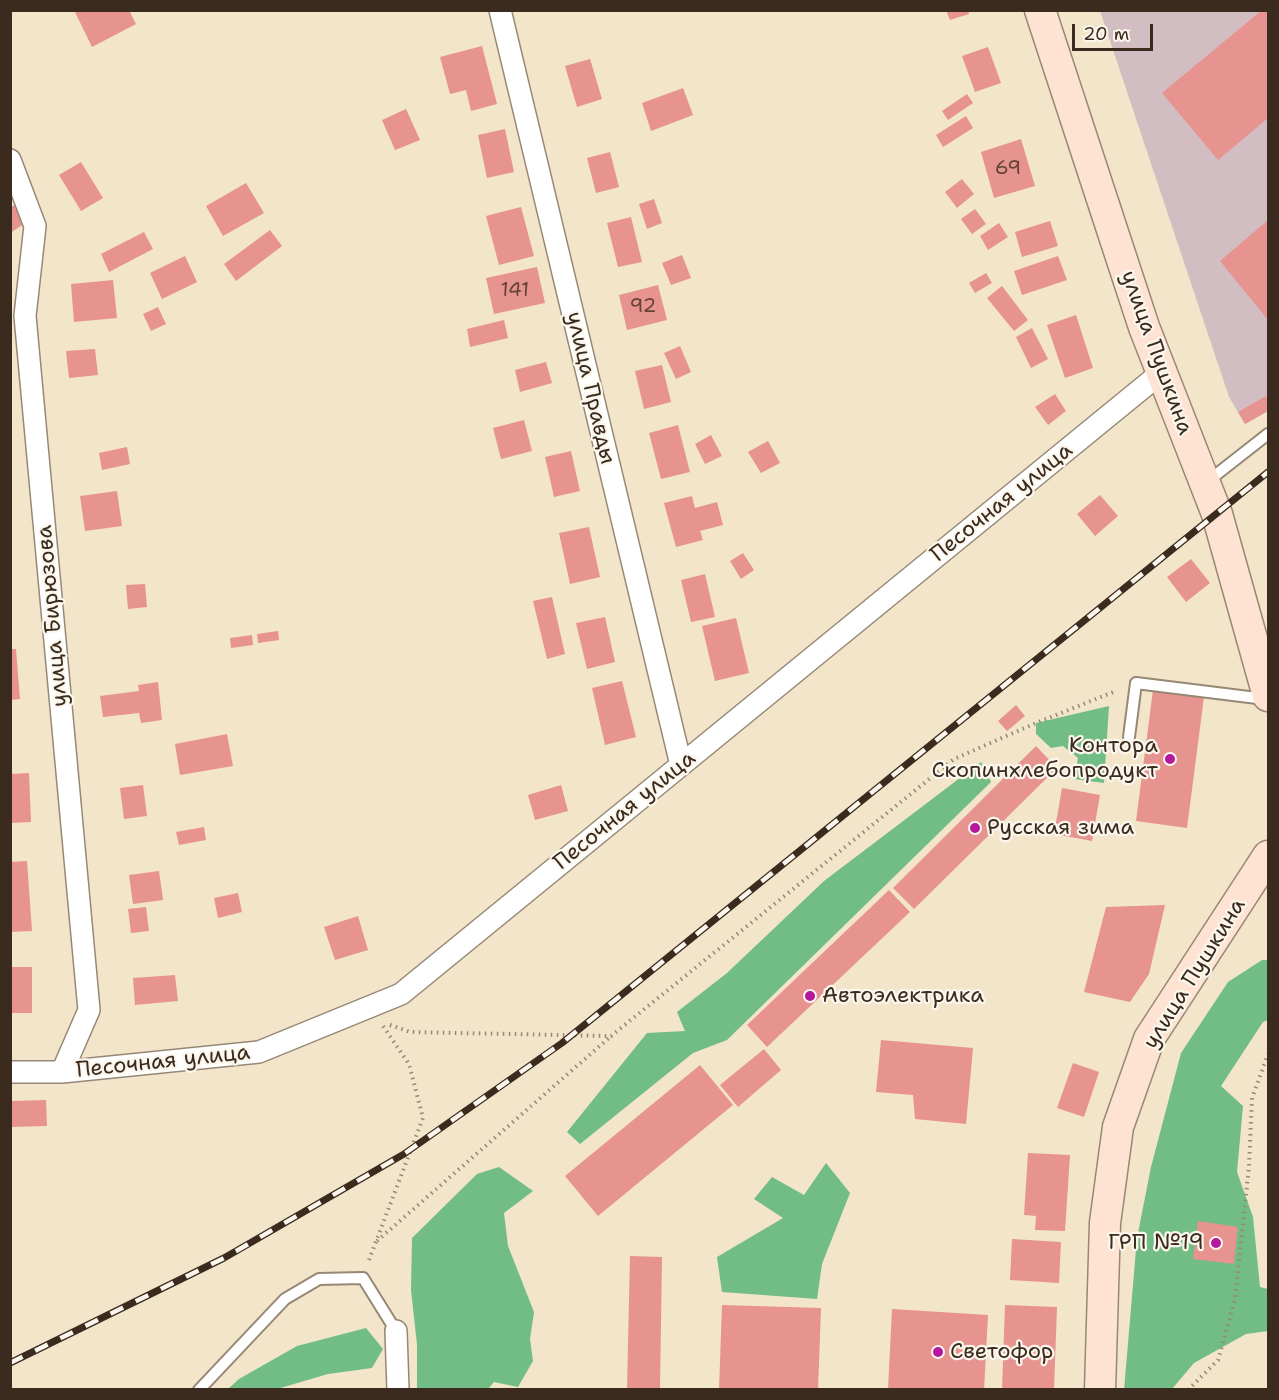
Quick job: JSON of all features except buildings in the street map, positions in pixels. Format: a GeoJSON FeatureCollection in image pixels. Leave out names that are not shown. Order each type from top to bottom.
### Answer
{"type":"FeatureCollection","features":[{"type":"Feature","properties":{"kind":"main road","name":"улица Пушкина"},"geometry":{"type":"LineString","coordinates":[[1040,10],[1144,327],[1217,514],[1269,698]]}},
{"type":"Feature","properties":{"kind":"main road","name":"улица Пушкина"},"geometry":{"type":"LineString","coordinates":[[1100,1389],[1105,1223],[1118,1127],[1149,1040],[1264,872]]}},
{"type":"Feature","properties":{"kind":"street","name":"улица Правды"},"geometry":{"type":"LineString","coordinates":[[500,10],[681,765]]}},
{"type":"Feature","properties":{"kind":"street","name":"улица Бирюзова"},"geometry":{"type":"LineString","coordinates":[[10,160],[36,226],[25,316],[89,1010],[62,1072]]}},
{"type":"Feature","properties":{"kind":"street","name":"Песочная улица"},"geometry":{"type":"LineString","coordinates":[[10,1072],[62,1072],[259,1052],[402,994],[1162,372]]}},
{"type":"Feature","properties":{"kind":"street"},"geometry":{"type":"LineString","coordinates":[[396,1331],[398,1389]]}},
{"type":"Feature","properties":{"kind":"lane"},"geometry":{"type":"LineString","coordinates":[[1205,483],[1269,434]]}},
{"type":"Feature","properties":{"kind":"lane"},"geometry":{"type":"LineString","coordinates":[[1129,737],[1136,683],[1269,698]]}},
{"type":"Feature","properties":{"kind":"lane"},"geometry":{"type":"LineString","coordinates":[[198,1389],[285,1299],[320,1279],[363,1278],[396,1331]]}},
{"type":"Feature","properties":{"kind":"path"},"geometry":{"type":"LineString","coordinates":[[377,1241],[610,1036],[954,759],[1136,683]]}},
{"type":"Feature","properties":{"kind":"path"},"geometry":{"type":"LineString","coordinates":[[363,1278],[423,1118],[409,1064],[381,1022],[410,1032],[610,1036]]}},
{"type":"Feature","properties":{"kind":"path"},"geometry":{"type":"LineString","coordinates":[[1188,1389],[1218,1360],[1235,1299],[1249,1167],[1252,1098],[1269,1054]]}},
{"type":"Feature","properties":{"kind":"shaded area"},"geometry":{"type":"Polygon","coordinates":[[[1100,11],[1268,11],[1268,411],[1245,424],[1229,397],[1100,11]]]}},
{"type":"Feature","properties":{"kind":"green space"},"geometry":{"type":"Polygon","coordinates":[[[1109,706],[1104,783],[1074,779],[1078,758],[1063,746],[1051,748],[1036,734],[1036,723],[1109,706]]]}},
{"type":"Feature","properties":{"kind":"green space"},"geometry":{"type":"Polygon","coordinates":[[[981,762],[991,782],[727,1040],[693,1053],[580,1144],[567,1132],[647,1033],[685,1031],[677,1012],[727,973],[824,881],[981,762]]]}},
{"type":"Feature","properties":{"kind":"green space"},"geometry":{"type":"Polygon","coordinates":[[[1262,960],[1268,960],[1268,1020],[1263,1022],[1221,1086],[1243,1106],[1237,1172],[1253,1217],[1260,1287],[1268,1289],[1268,1331],[1246,1334],[1194,1363],[1172,1389],[1124,1390],[1137,1238],[1151,1167],[1181,1053],[1228,982],[1262,960]]]}},
{"type":"Feature","properties":{"kind":"green space"},"geometry":{"type":"Polygon","coordinates":[[[826,1163],[850,1193],[822,1264],[817,1299],[722,1292],[717,1257],[783,1218],[754,1199],[772,1177],[804,1195],[826,1163]]]}},
{"type":"Feature","properties":{"kind":"green space"},"geometry":{"type":"Polygon","coordinates":[[[499,1167],[533,1191],[504,1213],[508,1246],[534,1312],[530,1339],[533,1361],[518,1387],[494,1382],[488,1389],[417,1389],[417,1345],[411,1290],[412,1238],[477,1174],[499,1167]]]}},
{"type":"Feature","properties":{"kind":"green space"},"geometry":{"type":"Polygon","coordinates":[[[366,1328],[383,1349],[372,1368],[328,1374],[277,1389],[228,1389],[239,1379],[297,1346],[366,1328]]]}},
{"type":"Feature","properties":{"kind":"railway"},"geometry":{"type":"LineString","coordinates":[[10,1363],[224,1258],[404,1154],[562,1043],[1268,472]]}},
{"type":"Feature","properties":{"kind":"place","name":"Контора Скопинхлебопродукт"},"geometry":{"type":"Point","coordinates":[1170,759]}},
{"type":"Feature","properties":{"kind":"place","name":"Русская зима"},"geometry":{"type":"Point","coordinates":[975,828]}},
{"type":"Feature","properties":{"kind":"place","name":"Автоэлектрика"},"geometry":{"type":"Point","coordinates":[810,996]}},
{"type":"Feature","properties":{"kind":"place","name":"ГРП №19"},"geometry":{"type":"Point","coordinates":[1216,1243]}},
{"type":"Feature","properties":{"kind":"place","name":"Светофор"},"geometry":{"type":"Point","coordinates":[938,1352]}}]}
